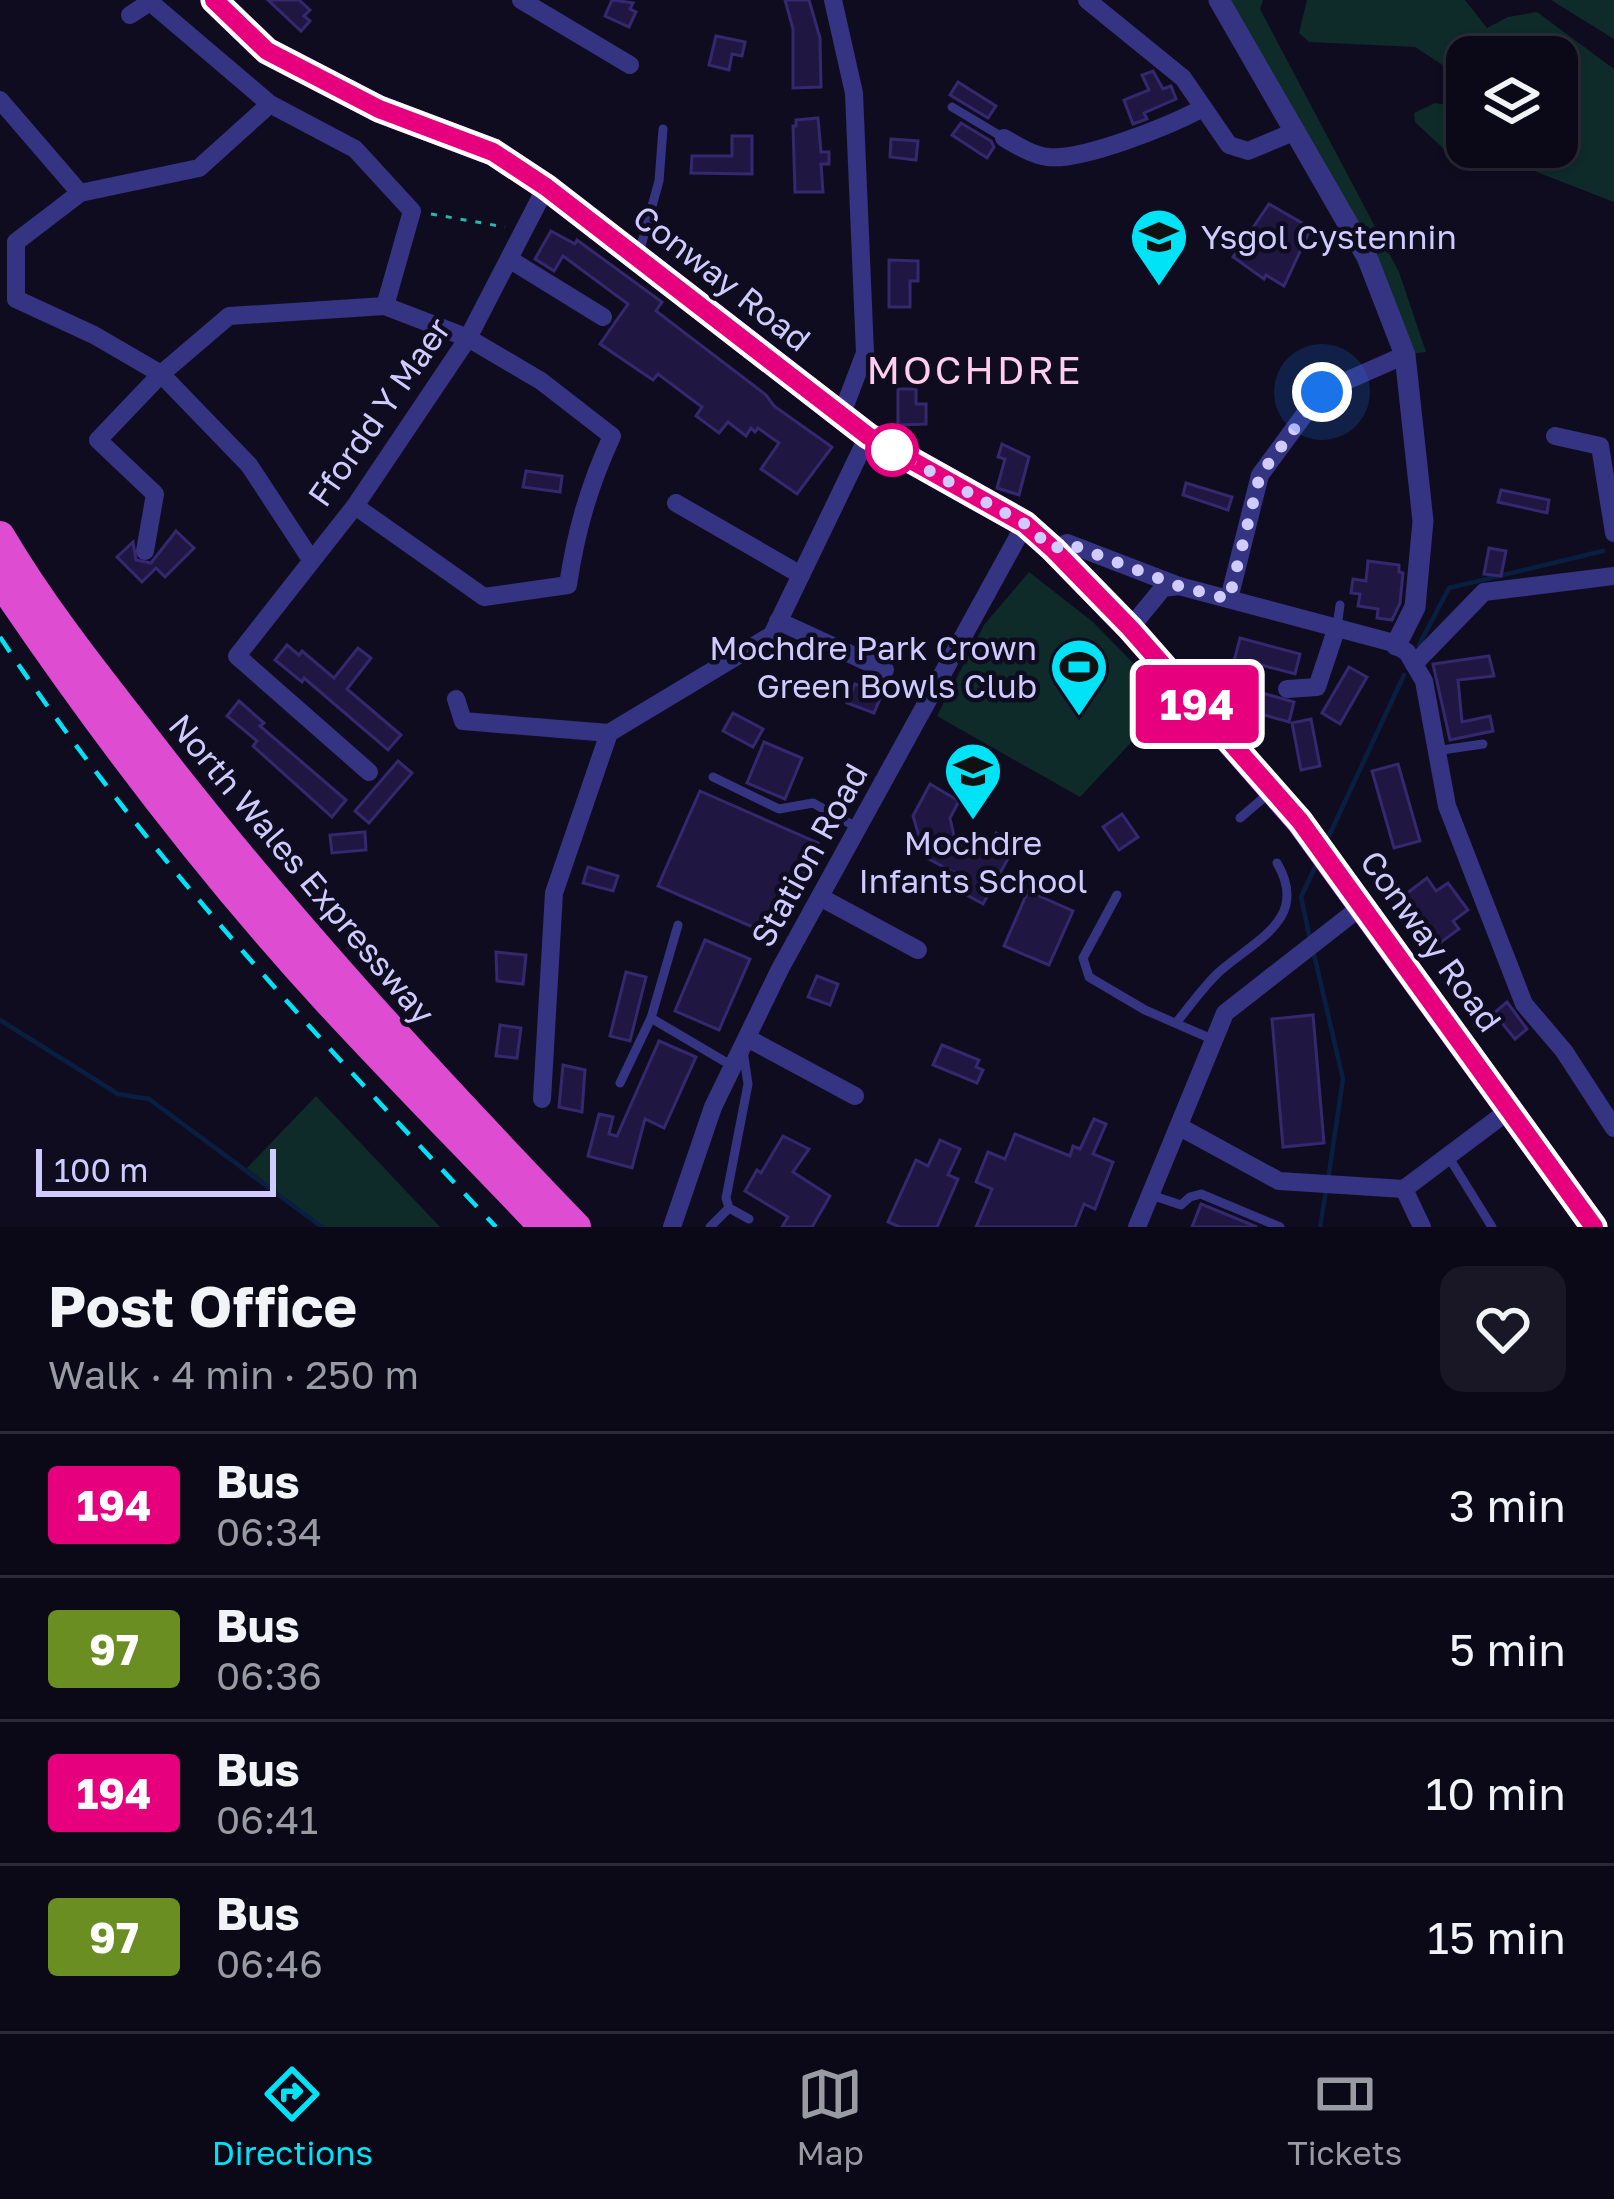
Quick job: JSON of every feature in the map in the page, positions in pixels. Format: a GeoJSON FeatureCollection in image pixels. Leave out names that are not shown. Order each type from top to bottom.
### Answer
{"type":"FeatureCollection","features":[{"type":"Feature","properties":{"kind":"highway","name":"North Wales Expressway"},"geometry":{"type":"LineString","coordinates":[[0,536],[88,666],[237,857],[390,1033],[576,1227]]}},
{"type":"Feature","properties":{"kind":"highway","name":"North Wales Expressway"},"geometry":{"type":"LineString","coordinates":[[0,580],[76,691],[195,844],[327,1000],[544,1227]]}},
{"type":"Feature","properties":{"kind":"main road","name":"Conway Road"},"geometry":{"type":"LineString","coordinates":[[214,0],[267,51],[379,109],[493,152],[546,187],[868,436],[1025,524],[1130,628],[1273,790],[1594,1227]]}},
{"type":"Feature","properties":{"kind":"street"},"geometry":{"type":"LineString","coordinates":[[520,0],[630,65]]}},
{"type":"Feature","properties":{"kind":"street"},"geometry":{"type":"LineString","coordinates":[[833,0],[854,93],[866,353],[841,416]]}},
{"type":"Feature","properties":{"kind":"street"},"geometry":{"type":"LineString","coordinates":[[1087,0],[1183,78],[1229,145],[1248,151],[1296,131]]}},
{"type":"Feature","properties":{"kind":"street"},"geometry":{"type":"LineString","coordinates":[[1219,0],[1367,256],[1406,355],[1424,520],[1415,607],[1396,645]]}},
{"type":"Feature","properties":{"kind":"street"},"geometry":{"type":"LineString","coordinates":[[130,15],[149,2],[269,104],[355,149],[412,211],[386,306]]}},
{"type":"Feature","properties":{"kind":"street"},"geometry":{"type":"LineString","coordinates":[[0,100],[80,193]]}},
{"type":"Feature","properties":{"kind":"street"},"geometry":{"type":"LineString","coordinates":[[269,104],[199,168],[80,193],[16,242],[16,299],[94,335],[161,374],[249,465],[310,558]]}},
{"type":"Feature","properties":{"kind":"street"},"geometry":{"type":"LineString","coordinates":[[1004,138],[1055,158],[1161,130],[1201,110]]}},
{"type":"Feature","properties":{"kind":"street","name":"Ffordd Y Maer"},"geometry":{"type":"LineString","coordinates":[[369,772],[237,656],[355,506],[468,338],[546,187]]}},
{"type":"Feature","properties":{"kind":"street"},"geometry":{"type":"LineString","coordinates":[[508,259],[603,317]]}},
{"type":"Feature","properties":{"kind":"street"},"geometry":{"type":"LineString","coordinates":[[145,551],[155,494],[98,440],[161,374],[229,316],[386,306],[468,338],[541,382],[612,436],[589,486],[574,539],[568,585],[484,597],[355,506]]}},
{"type":"Feature","properties":{"kind":"street"},"geometry":{"type":"LineString","coordinates":[[1229,599],[1260,475],[1322,392],[1406,355]]}},
{"type":"Feature","properties":{"kind":"street"},"geometry":{"type":"LineString","coordinates":[[456,699],[463,721],[609,733],[772,635],[868,436]]}},
{"type":"Feature","properties":{"kind":"street"},"geometry":{"type":"LineString","coordinates":[[1555,436],[1607,448],[1614,533]]}},
{"type":"Feature","properties":{"kind":"street"},"geometry":{"type":"LineString","coordinates":[[676,503],[801,575]]}},
{"type":"Feature","properties":{"kind":"street","name":"Station Road"},"geometry":{"type":"LineString","coordinates":[[672,1227],[713,1107],[780,969],[1025,524]]}},
{"type":"Feature","properties":{"kind":"street"},"geometry":{"type":"LineString","coordinates":[[1053,549],[1067,543],[1179,586],[1337,627],[1407,652],[1424,681],[1448,806],[1524,1004],[1564,1051],[1614,1128]]}},
{"type":"Feature","properties":{"kind":"street"},"geometry":{"type":"LineString","coordinates":[[1414,664],[1484,592],[1614,576]]}},
{"type":"Feature","properties":{"kind":"street"},"geometry":{"type":"LineString","coordinates":[[1130,628],[1163,588],[1179,586]]}},
{"type":"Feature","properties":{"kind":"street"},"geometry":{"type":"LineString","coordinates":[[778,621],[885,670]]}},
{"type":"Feature","properties":{"kind":"street"},"geometry":{"type":"LineString","coordinates":[[1287,689],[1317,687],[1337,627]]}},
{"type":"Feature","properties":{"kind":"street"},"geometry":{"type":"LineString","coordinates":[[542,1100],[554,893],[609,733]]}},
{"type":"Feature","properties":{"kind":"street"},"geometry":{"type":"LineString","coordinates":[[820,898],[918,950]]}},
{"type":"Feature","properties":{"kind":"street"},"geometry":{"type":"LineString","coordinates":[[1137,1227],[1225,1013],[1362,906]]}},
{"type":"Feature","properties":{"kind":"street"},"geometry":{"type":"LineString","coordinates":[[742,1052],[855,1096]]}},
{"type":"Feature","properties":{"kind":"street"},"geometry":{"type":"LineString","coordinates":[[1180,1127],[1279,1181],[1404,1189],[1508,1111]]}},
{"type":"Feature","properties":{"kind":"street"},"geometry":{"type":"LineString","coordinates":[[1404,1189],[1422,1227]]}},
{"type":"Feature","properties":{"kind":"lane"},"geometry":{"type":"LineString","coordinates":[[952,107],[1004,138]]}},
{"type":"Feature","properties":{"kind":"lane"},"geometry":{"type":"LineString","coordinates":[[638,258],[659,181],[663,129]]}},
{"type":"Feature","properties":{"kind":"lane"},"geometry":{"type":"LineString","coordinates":[[1337,627],[1340,605]]}},
{"type":"Feature","properties":{"kind":"lane"},"geometry":{"type":"LineString","coordinates":[[1435,752],[1483,744]]}},
{"type":"Feature","properties":{"kind":"lane"},"geometry":{"type":"LineString","coordinates":[[713,776],[779,809],[813,803],[858,828]]}},
{"type":"Feature","properties":{"kind":"lane"},"geometry":{"type":"LineString","coordinates":[[1240,818],[1273,790]]}},
{"type":"Feature","properties":{"kind":"lane"},"geometry":{"type":"LineString","coordinates":[[1176,1023],[1217,974],[1265,936],[1283,915],[1288,882],[1276,863]]}},
{"type":"Feature","properties":{"kind":"lane"},"geometry":{"type":"LineString","coordinates":[[1117,895],[1083,958],[1089,977],[1214,1040]]}},
{"type":"Feature","properties":{"kind":"lane"},"geometry":{"type":"LineString","coordinates":[[620,1082],[650,1018],[678,925]]}},
{"type":"Feature","properties":{"kind":"lane"},"geometry":{"type":"LineString","coordinates":[[650,1018],[742,1052],[748,1084],[726,1198],[729,1208],[749,1219]]}},
{"type":"Feature","properties":{"kind":"lane"},"geometry":{"type":"LineString","coordinates":[[1448,1156],[1492,1227]]}},
{"type":"Feature","properties":{"kind":"lane"},"geometry":{"type":"LineString","coordinates":[[1151,1195],[1181,1205],[1202,1194],[1280,1227]]}},
{"type":"Feature","properties":{"kind":"lane"},"geometry":{"type":"LineString","coordinates":[[710,1227],[729,1208]]}},
{"type":"Feature","properties":{"kind":"path"},"geometry":{"type":"LineString","coordinates":[[412,211],[523,230]]}},
{"type":"Feature","properties":{"kind":"green space"},"geometry":{"type":"Polygon","coordinates":[[[1225,0],[1263,0],[1260,9],[1399,272],[1426,352],[1411,354],[1225,0]]]}},
{"type":"Feature","properties":{"kind":"green space"},"geometry":{"type":"Polygon","coordinates":[[[1307,0],[1465,0],[1487,28],[1508,17],[1537,12],[1569,36],[1446,36],[1446,67],[1415,47],[1309,42],[1299,33],[1307,0]]]}},
{"type":"Feature","properties":{"kind":"green space"},"geometry":{"type":"Polygon","coordinates":[[[1551,0],[1614,0],[1614,39],[1551,0]]]}},
{"type":"Feature","properties":{"kind":"green space"},"geometry":{"type":"Polygon","coordinates":[[[1578,42],[1614,69],[1614,202],[1526,168],[1578,168],[1578,42]]]}},
{"type":"Feature","properties":{"kind":"green space"},"geometry":{"type":"Polygon","coordinates":[[[1435,103],[1446,105],[1446,151],[1415,122],[1414,113],[1435,103]]]}},
{"type":"Feature","properties":{"kind":"green space"},"geometry":{"type":"Polygon","coordinates":[[[1029,572],[1093,622],[1170,701],[1080,797],[937,716],[984,625],[1029,572]]]}},
{"type":"Feature","properties":{"kind":"green space"},"geometry":{"type":"Polygon","coordinates":[[[316,1096],[440,1227],[322,1227],[247,1168],[316,1096]]]}},
{"type":"Feature","properties":{"kind":"building"},"geometry":{"type":"Polygon","coordinates":[[[268,0],[299,0],[310,10],[304,16],[310,21],[301,31],[268,0]]]}},
{"type":"Feature","properties":{"kind":"building"},"geometry":{"type":"Polygon","coordinates":[[[612,0],[633,3],[630,9],[636,12],[629,27],[605,16],[612,0]]]}},
{"type":"Feature","properties":{"kind":"building"},"geometry":{"type":"Polygon","coordinates":[[[785,0],[809,0],[820,38],[821,87],[793,88],[793,29],[785,0]]]}},
{"type":"Feature","properties":{"kind":"building"},"geometry":{"type":"Polygon","coordinates":[[[716,36],[745,42],[742,56],[732,54],[729,70],[709,65],[716,36]]]}},
{"type":"Feature","properties":{"kind":"building"},"geometry":{"type":"Polygon","coordinates":[[[1153,71],[1163,89],[1171,86],[1176,99],[1144,113],[1147,119],[1133,124],[1124,100],[1149,90],[1142,75],[1153,71]]]}},
{"type":"Feature","properties":{"kind":"building"},"geometry":{"type":"Polygon","coordinates":[[[958,82],[996,106],[988,118],[950,95],[958,82]]]}},
{"type":"Feature","properties":{"kind":"building"},"geometry":{"type":"Polygon","coordinates":[[[818,118],[821,152],[829,152],[829,164],[821,164],[823,192],[795,192],[793,126],[796,120],[818,118]]]}},
{"type":"Feature","properties":{"kind":"building"},"geometry":{"type":"Polygon","coordinates":[[[961,123],[991,141],[994,147],[987,158],[952,135],[961,123]]]}},
{"type":"Feature","properties":{"kind":"building"},"geometry":{"type":"Polygon","coordinates":[[[732,136],[752,136],[752,174],[691,173],[692,156],[732,156],[732,136]]]}},
{"type":"Feature","properties":{"kind":"building"},"geometry":{"type":"Polygon","coordinates":[[[891,139],[918,141],[916,160],[890,157],[891,139]]]}},
{"type":"Feature","properties":{"kind":"building"},"geometry":{"type":"Polygon","coordinates":[[[1269,204],[1311,228],[1284,286],[1266,275],[1264,279],[1233,257],[1269,204]]]}},
{"type":"Feature","properties":{"kind":"building"},"geometry":{"type":"Polygon","coordinates":[[[551,231],[575,244],[577,240],[662,302],[656,311],[832,447],[797,494],[761,469],[779,443],[758,428],[755,432],[751,428],[746,436],[728,422],[719,433],[696,416],[702,407],[658,374],[653,380],[600,344],[628,304],[563,256],[554,271],[535,259],[551,231]]]}},
{"type":"Feature","properties":{"kind":"building"},"geometry":{"type":"Polygon","coordinates":[[[889,260],[918,261],[918,281],[910,281],[910,307],[889,307],[889,260]]]}},
{"type":"Feature","properties":{"kind":"building"},"geometry":{"type":"Polygon","coordinates":[[[898,389],[916,389],[916,404],[926,404],[926,424],[898,425],[898,389]]]}},
{"type":"Feature","properties":{"kind":"building"},"geometry":{"type":"Polygon","coordinates":[[[1002,444],[1029,457],[1019,495],[997,488],[1005,459],[998,457],[1002,444]]]}},
{"type":"Feature","properties":{"kind":"building"},"geometry":{"type":"Polygon","coordinates":[[[526,471],[562,476],[560,492],[523,487],[526,471]]]}},
{"type":"Feature","properties":{"kind":"building"},"geometry":{"type":"Polygon","coordinates":[[[1186,483],[1232,497],[1228,510],[1183,495],[1186,483]]]}},
{"type":"Feature","properties":{"kind":"building"},"geometry":{"type":"Polygon","coordinates":[[[1501,490],[1549,500],[1547,513],[1498,502],[1501,490]]]}},
{"type":"Feature","properties":{"kind":"building"},"geometry":{"type":"Polygon","coordinates":[[[176,531],[194,548],[165,577],[156,568],[142,582],[117,557],[133,542],[136,560],[151,563],[176,531]]]}},
{"type":"Feature","properties":{"kind":"building"},"geometry":{"type":"Polygon","coordinates":[[[1489,548],[1506,551],[1501,576],[1484,574],[1489,548]]]}},
{"type":"Feature","properties":{"kind":"building"},"geometry":{"type":"Polygon","coordinates":[[[1368,561],[1399,565],[1403,573],[1400,603],[1392,620],[1377,618],[1378,609],[1358,606],[1360,594],[1351,593],[1353,579],[1366,581],[1368,561]]]}},
{"type":"Feature","properties":{"kind":"building"},"geometry":{"type":"Polygon","coordinates":[[[1240,638],[1300,654],[1295,674],[1254,663],[1247,689],[1228,684],[1240,638]]]}},
{"type":"Feature","properties":{"kind":"building"},"geometry":{"type":"Polygon","coordinates":[[[287,645],[299,655],[302,651],[334,678],[358,648],[371,658],[347,689],[401,735],[388,750],[304,678],[302,682],[275,660],[287,645]]]}},
{"type":"Feature","properties":{"kind":"building"},"geometry":{"type":"Polygon","coordinates":[[[1489,656],[1494,676],[1458,680],[1462,722],[1490,716],[1493,731],[1450,740],[1433,664],[1489,656]]]}},
{"type":"Feature","properties":{"kind":"building"},"geometry":{"type":"Polygon","coordinates":[[[1349,667],[1367,677],[1340,724],[1322,713],[1349,667]]]}},
{"type":"Feature","properties":{"kind":"building"},"geometry":{"type":"Polygon","coordinates":[[[855,684],[882,694],[874,713],[847,703],[855,684]]]}},
{"type":"Feature","properties":{"kind":"building"},"geometry":{"type":"Polygon","coordinates":[[[1259,692],[1294,702],[1289,722],[1254,712],[1259,692]]]}},
{"type":"Feature","properties":{"kind":"building"},"geometry":{"type":"Polygon","coordinates":[[[239,701],[264,723],[260,726],[346,800],[332,817],[227,716],[239,701]]]}},
{"type":"Feature","properties":{"kind":"building"},"geometry":{"type":"Polygon","coordinates":[[[733,713],[763,729],[753,747],[723,731],[733,713]]]}},
{"type":"Feature","properties":{"kind":"building"},"geometry":{"type":"Polygon","coordinates":[[[1311,719],[1320,766],[1301,770],[1292,723],[1311,719]]]}},
{"type":"Feature","properties":{"kind":"building"},"geometry":{"type":"Polygon","coordinates":[[[764,742],[802,758],[785,799],[747,783],[764,742]]]}},
{"type":"Feature","properties":{"kind":"building"},"geometry":{"type":"Polygon","coordinates":[[[398,761],[412,773],[369,823],[355,811],[398,761]]]}},
{"type":"Feature","properties":{"kind":"building"},"geometry":{"type":"Polygon","coordinates":[[[1398,764],[1420,841],[1394,848],[1372,771],[1398,764]]]}},
{"type":"Feature","properties":{"kind":"building"},"geometry":{"type":"Polygon","coordinates":[[[930,784],[959,801],[950,818],[954,836],[985,853],[996,833],[1016,844],[983,904],[963,893],[970,881],[925,857],[913,816],[930,784]]]}},
{"type":"Feature","properties":{"kind":"building"},"geometry":{"type":"Polygon","coordinates":[[[700,791],[818,843],[776,937],[658,886],[700,791]]]}},
{"type":"Feature","properties":{"kind":"building"},"geometry":{"type":"Polygon","coordinates":[[[1122,814],[1138,837],[1119,850],[1103,827],[1122,814]]]}},
{"type":"Feature","properties":{"kind":"building"},"geometry":{"type":"Polygon","coordinates":[[[365,832],[366,850],[332,853],[330,835],[365,832]]]}},
{"type":"Feature","properties":{"kind":"building"},"geometry":{"type":"Polygon","coordinates":[[[588,867],[618,876],[613,891],[583,883],[588,867]]]}},
{"type":"Feature","properties":{"kind":"building"},"geometry":{"type":"Polygon","coordinates":[[[1427,878],[1436,891],[1448,883],[1468,910],[1453,921],[1459,929],[1433,948],[1398,900],[1427,878]]]}},
{"type":"Feature","properties":{"kind":"building"},"geometry":{"type":"Polygon","coordinates":[[[1028,891],[1073,911],[1049,965],[1004,946],[1028,891]]]}},
{"type":"Feature","properties":{"kind":"building"},"geometry":{"type":"Polygon","coordinates":[[[705,940],[750,959],[719,1030],[675,1011],[705,940]]]}},
{"type":"Feature","properties":{"kind":"building"},"geometry":{"type":"Polygon","coordinates":[[[496,952],[526,955],[523,984],[497,981],[496,952]]]}},
{"type":"Feature","properties":{"kind":"building"},"geometry":{"type":"Polygon","coordinates":[[[626,972],[646,977],[630,1041],[610,1036],[626,972]]]}},
{"type":"Feature","properties":{"kind":"building"},"geometry":{"type":"Polygon","coordinates":[[[817,976],[838,984],[830,1005],[808,997],[817,976]]]}},
{"type":"Feature","properties":{"kind":"building"},"geometry":{"type":"Polygon","coordinates":[[[1507,1002],[1527,1029],[1515,1039],[1494,1013],[1507,1002]]]}},
{"type":"Feature","properties":{"kind":"building"},"geometry":{"type":"Polygon","coordinates":[[[1313,1015],[1324,1143],[1283,1147],[1272,1019],[1313,1015]]]}},
{"type":"Feature","properties":{"kind":"building"},"geometry":{"type":"Polygon","coordinates":[[[500,1025],[521,1028],[517,1058],[496,1056],[500,1025]]]}},
{"type":"Feature","properties":{"kind":"building"},"geometry":{"type":"Polygon","coordinates":[[[659,1041],[696,1057],[664,1128],[645,1119],[632,1168],[588,1156],[599,1114],[613,1117],[609,1134],[617,1136],[659,1041]]]}},
{"type":"Feature","properties":{"kind":"building"},"geometry":{"type":"Polygon","coordinates":[[[942,1045],[979,1060],[976,1067],[983,1070],[977,1083],[933,1065],[942,1045]]]}},
{"type":"Feature","properties":{"kind":"building"},"geometry":{"type":"Polygon","coordinates":[[[563,1065],[585,1070],[582,1112],[559,1107],[563,1065]]]}},
{"type":"Feature","properties":{"kind":"building"},"geometry":{"type":"Polygon","coordinates":[[[1094,1119],[1106,1124],[1093,1154],[1113,1162],[1095,1209],[1084,1204],[1075,1227],[976,1227],[992,1189],[976,1182],[988,1152],[1005,1159],[1015,1134],[1070,1156],[1073,1146],[1080,1149],[1094,1119]]]}},
{"type":"Feature","properties":{"kind":"building"},"geometry":{"type":"Polygon","coordinates":[[[783,1136],[809,1149],[793,1172],[830,1196],[812,1227],[782,1227],[788,1217],[745,1191],[783,1136]]]}},
{"type":"Feature","properties":{"kind":"building"},"geometry":{"type":"Polygon","coordinates":[[[940,1140],[960,1149],[948,1175],[958,1179],[937,1227],[900,1227],[888,1222],[916,1160],[928,1166],[940,1140]]]}},
{"type":"Feature","properties":{"kind":"building"},"geometry":{"type":"Polygon","coordinates":[[[1201,1204],[1257,1227],[1192,1227],[1201,1204]]]}},
{"type":"Feature","properties":{"kind":"waterway"},"geometry":{"type":"LineString","coordinates":[[1419,645],[1449,588],[1603,551]]}},
{"type":"Feature","properties":{"kind":"waterway"},"geometry":{"type":"LineString","coordinates":[[1328,838],[1404,675]]}},
{"type":"Feature","properties":{"kind":"waterway"},"geometry":{"type":"LineString","coordinates":[[1310,939],[1301,897],[1316,865]]}},
{"type":"Feature","properties":{"kind":"waterway"},"geometry":{"type":"LineString","coordinates":[[1313,950],[1343,1079],[1328,1180]]}},
{"type":"Feature","properties":{"kind":"waterway"},"geometry":{"type":"LineString","coordinates":[[0,1020],[118,1094],[149,1099],[322,1227]]}},
{"type":"Feature","properties":{"kind":"waterway"},"geometry":{"type":"LineString","coordinates":[[1320,1227],[1326,1191]]}},
{"type":"Feature","properties":{"kind":"railway"},"geometry":{"type":"LineString","coordinates":[[0,637],[173,869],[299,1015],[496,1227]]}},
{"type":"Feature","properties":{"kind":"bus line","name":"194"},"geometry":{"type":"LineString","coordinates":[[214,0],[267,51],[379,109],[493,152],[546,187],[868,436],[1025,524],[1130,628],[1300,821],[1594,1227]]}},
{"type":"Feature","properties":{"kind":"place","name":"Ysgol Cystennin"},"geometry":{"type":"Point","coordinates":[1159,288]}},
{"type":"Feature","properties":{"kind":"place","name":"Mochdre Park Crown Green Bowls Club"},"geometry":{"type":"Point","coordinates":[1079,718]}},
{"type":"Feature","properties":{"kind":"place","name":"Mochdre Infants School"},"geometry":{"type":"Point","coordinates":[973,822]}},
{"type":"Feature","properties":{"kind":"district","name":"MOCHDRE"},"geometry":{"type":"Point","coordinates":[975,370]}},
{"type":"Feature","properties":{"kind":"route"},"geometry":{"type":"LineString","coordinates":[[892,450],[1025,524],[1053,549],[1067,543],[1179,586],[1229,599],[1260,475],[1322,392]]}}]}
